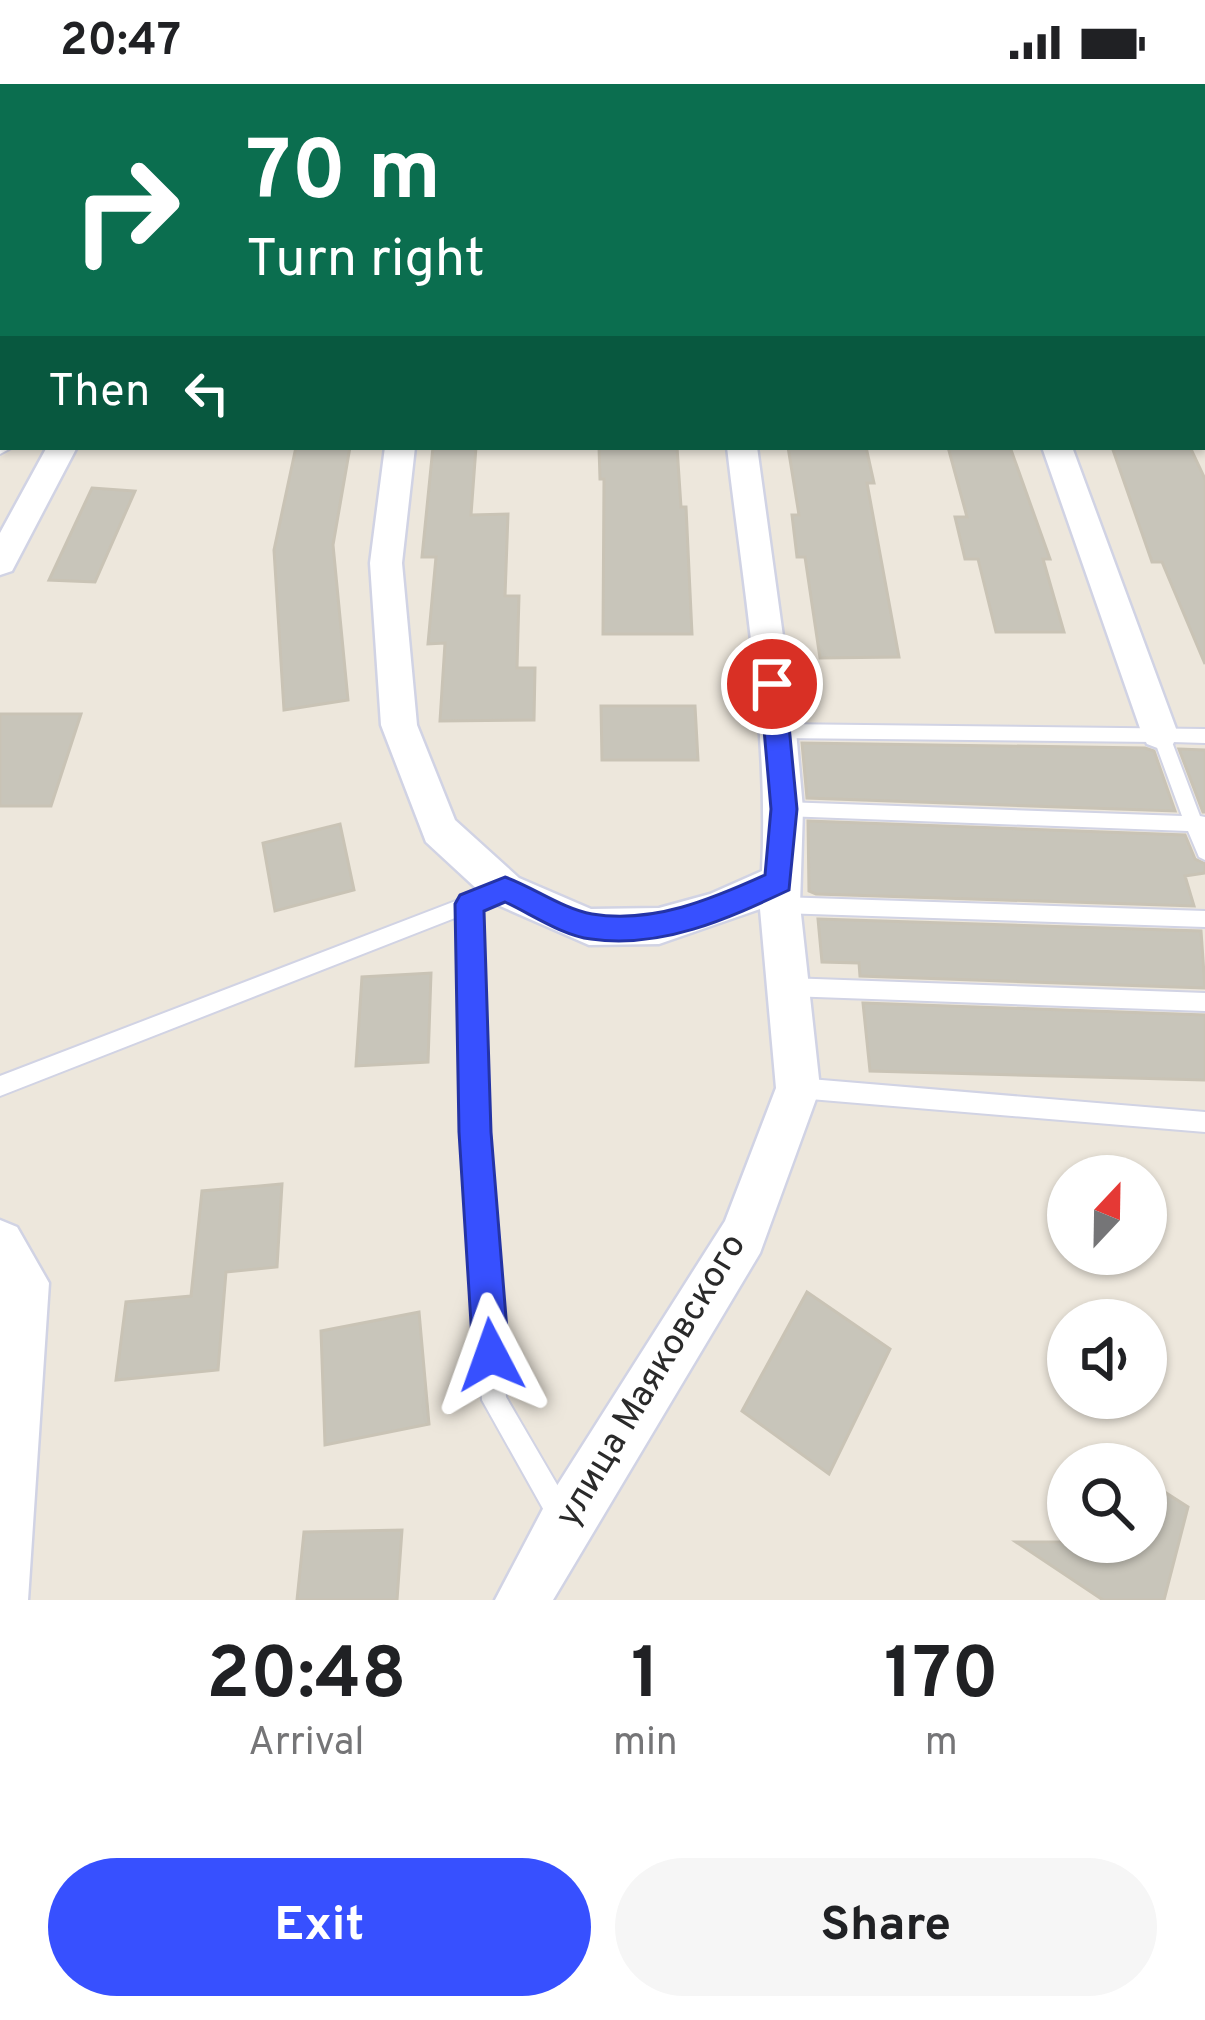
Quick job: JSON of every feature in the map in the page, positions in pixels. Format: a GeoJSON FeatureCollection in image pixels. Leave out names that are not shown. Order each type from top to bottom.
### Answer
{"type":"FeatureCollection","features":[{"type":"Feature","properties":{"kind":"street"},"geometry":{"type":"LineString","coordinates":[[0,563],[60,450]]}},
{"type":"Feature","properties":{"kind":"street"},"geometry":{"type":"LineString","coordinates":[[400,450],[386,563],[399,725],[440,830],[487,897],[589,927],[659,926],[779,893]]}},
{"type":"Feature","properties":{"kind":"street","name":"улица Маяковского"},"geometry":{"type":"LineString","coordinates":[[523,1600],[565,1522],[743,1236],[798,1088],[779,893],[784,809],[778,731],[742,450]]}},
{"type":"Feature","properties":{"kind":"street"},"geometry":{"type":"LineString","coordinates":[[1058,450],[1160,734]]}},
{"type":"Feature","properties":{"kind":"street"},"geometry":{"type":"LineString","coordinates":[[0,1244],[25,1283],[0,1600]]}},
{"type":"Feature","properties":{"kind":"lane"},"geometry":{"type":"LineString","coordinates":[[778,731],[1205,736]]}},
{"type":"Feature","properties":{"kind":"lane"},"geometry":{"type":"LineString","coordinates":[[1160,734],[1200,824],[1205,852]]}},
{"type":"Feature","properties":{"kind":"lane"},"geometry":{"type":"LineString","coordinates":[[784,809],[1200,824]]}},
{"type":"Feature","properties":{"kind":"lane"},"geometry":{"type":"LineString","coordinates":[[779,893],[1205,919]]}},
{"type":"Feature","properties":{"kind":"lane"},"geometry":{"type":"LineString","coordinates":[[0,1086],[487,897],[475,1132],[494,1400],[565,1522]]}},
{"type":"Feature","properties":{"kind":"lane"},"geometry":{"type":"LineString","coordinates":[[788,987],[1205,1002]]}},
{"type":"Feature","properties":{"kind":"lane"},"geometry":{"type":"LineString","coordinates":[[798,1088],[1205,1122]]}},
{"type":"Feature","properties":{"kind":"building"},"geometry":{"type":"Polygon","coordinates":[[[295,450],[349,450],[333,545],[348,700],[284,710],[274,550],[295,450]]]}},
{"type":"Feature","properties":{"kind":"building"},"geometry":{"type":"Polygon","coordinates":[[[433,450],[476,450],[471,515],[508,514],[505,596],[519,596],[517,668],[535,668],[534,720],[440,721],[445,643],[428,644],[436,557],[422,557],[433,450]]]}},
{"type":"Feature","properties":{"kind":"building"},"geometry":{"type":"Polygon","coordinates":[[[599,450],[677,450],[681,507],[686,507],[692,634],[603,634],[604,479],[600,479],[599,450]]]}},
{"type":"Feature","properties":{"kind":"building"},"geometry":{"type":"Polygon","coordinates":[[[788,450],[867,450],[874,483],[867,483],[899,657],[820,658],[805,557],[797,557],[792,515],[799,515],[788,450]]]}},
{"type":"Feature","properties":{"kind":"building"},"geometry":{"type":"Polygon","coordinates":[[[949,450],[1011,450],[1050,559],[1043,559],[1064,632],[996,632],[978,559],[965,559],[955,517],[967,517],[949,450]]]}},
{"type":"Feature","properties":{"kind":"building"},"geometry":{"type":"Polygon","coordinates":[[[1113,450],[1191,450],[1205,479],[1205,664],[1162,562],[1152,562],[1113,450]]]}},
{"type":"Feature","properties":{"kind":"building"},"geometry":{"type":"Polygon","coordinates":[[[92,488],[135,491],[95,582],[49,580],[92,488]]]}},
{"type":"Feature","properties":{"kind":"building"},"geometry":{"type":"Polygon","coordinates":[[[601,706],[695,706],[698,760],[602,760],[601,706]]]}},
{"type":"Feature","properties":{"kind":"building"},"geometry":{"type":"Polygon","coordinates":[[[0,714],[81,714],[51,806],[0,806],[0,714]]]}},
{"type":"Feature","properties":{"kind":"building"},"geometry":{"type":"Polygon","coordinates":[[[802,743],[1145,748],[1154,751],[1175,811],[807,798],[802,743]]]}},
{"type":"Feature","properties":{"kind":"building"},"geometry":{"type":"Polygon","coordinates":[[[1179,749],[1205,750],[1205,812],[1203,812],[1179,749]]]}},
{"type":"Feature","properties":{"kind":"building"},"geometry":{"type":"Polygon","coordinates":[[[808,821],[1185,835],[1195,859],[1205,864],[1205,873],[1185,876],[1194,906],[816,894],[809,891],[808,821]]]}},
{"type":"Feature","properties":{"kind":"building"},"geometry":{"type":"Polygon","coordinates":[[[340,824],[354,890],[275,911],[263,843],[340,824]]]}},
{"type":"Feature","properties":{"kind":"building"},"geometry":{"type":"Polygon","coordinates":[[[818,919],[1201,931],[1205,988],[860,976],[859,963],[822,962],[818,919]]]}},
{"type":"Feature","properties":{"kind":"building"},"geometry":{"type":"Polygon","coordinates":[[[431,973],[428,1062],[356,1066],[362,977],[431,973]]]}},
{"type":"Feature","properties":{"kind":"building"},"geometry":{"type":"Polygon","coordinates":[[[863,1003],[1205,1015],[1205,1080],[870,1071],[863,1003]]]}},
{"type":"Feature","properties":{"kind":"building"},"geometry":{"type":"Polygon","coordinates":[[[282,1184],[277,1267],[226,1272],[218,1370],[116,1380],[126,1302],[191,1296],[202,1191],[282,1184]]]}},
{"type":"Feature","properties":{"kind":"building"},"geometry":{"type":"Polygon","coordinates":[[[807,1292],[890,1349],[829,1474],[742,1411],[807,1292]]]}},
{"type":"Feature","properties":{"kind":"building"},"geometry":{"type":"Polygon","coordinates":[[[419,1312],[429,1424],[325,1445],[321,1331],[419,1312]]]}},
{"type":"Feature","properties":{"kind":"building"},"geometry":{"type":"Polygon","coordinates":[[[1167,1494],[1188,1507],[1164,1600],[1103,1600],[1048,1563],[1167,1563],[1167,1494]]]}},
{"type":"Feature","properties":{"kind":"building"},"geometry":{"type":"Polygon","coordinates":[[[402,1530],[397,1600],[297,1600],[304,1532],[402,1530]]]}},
{"type":"Feature","properties":{"kind":"building"},"geometry":{"type":"Polygon","coordinates":[[[1016,1542],[1047,1542],[1047,1563],[1016,1542]]]}},
{"type":"Feature","properties":{"kind":"route"},"geometry":{"type":"LineString","coordinates":[[491,1355],[475,1132],[470,904],[505,890],[589,927],[659,926],[716,910],[779,882],[784,809],[772,684]]}}]}
